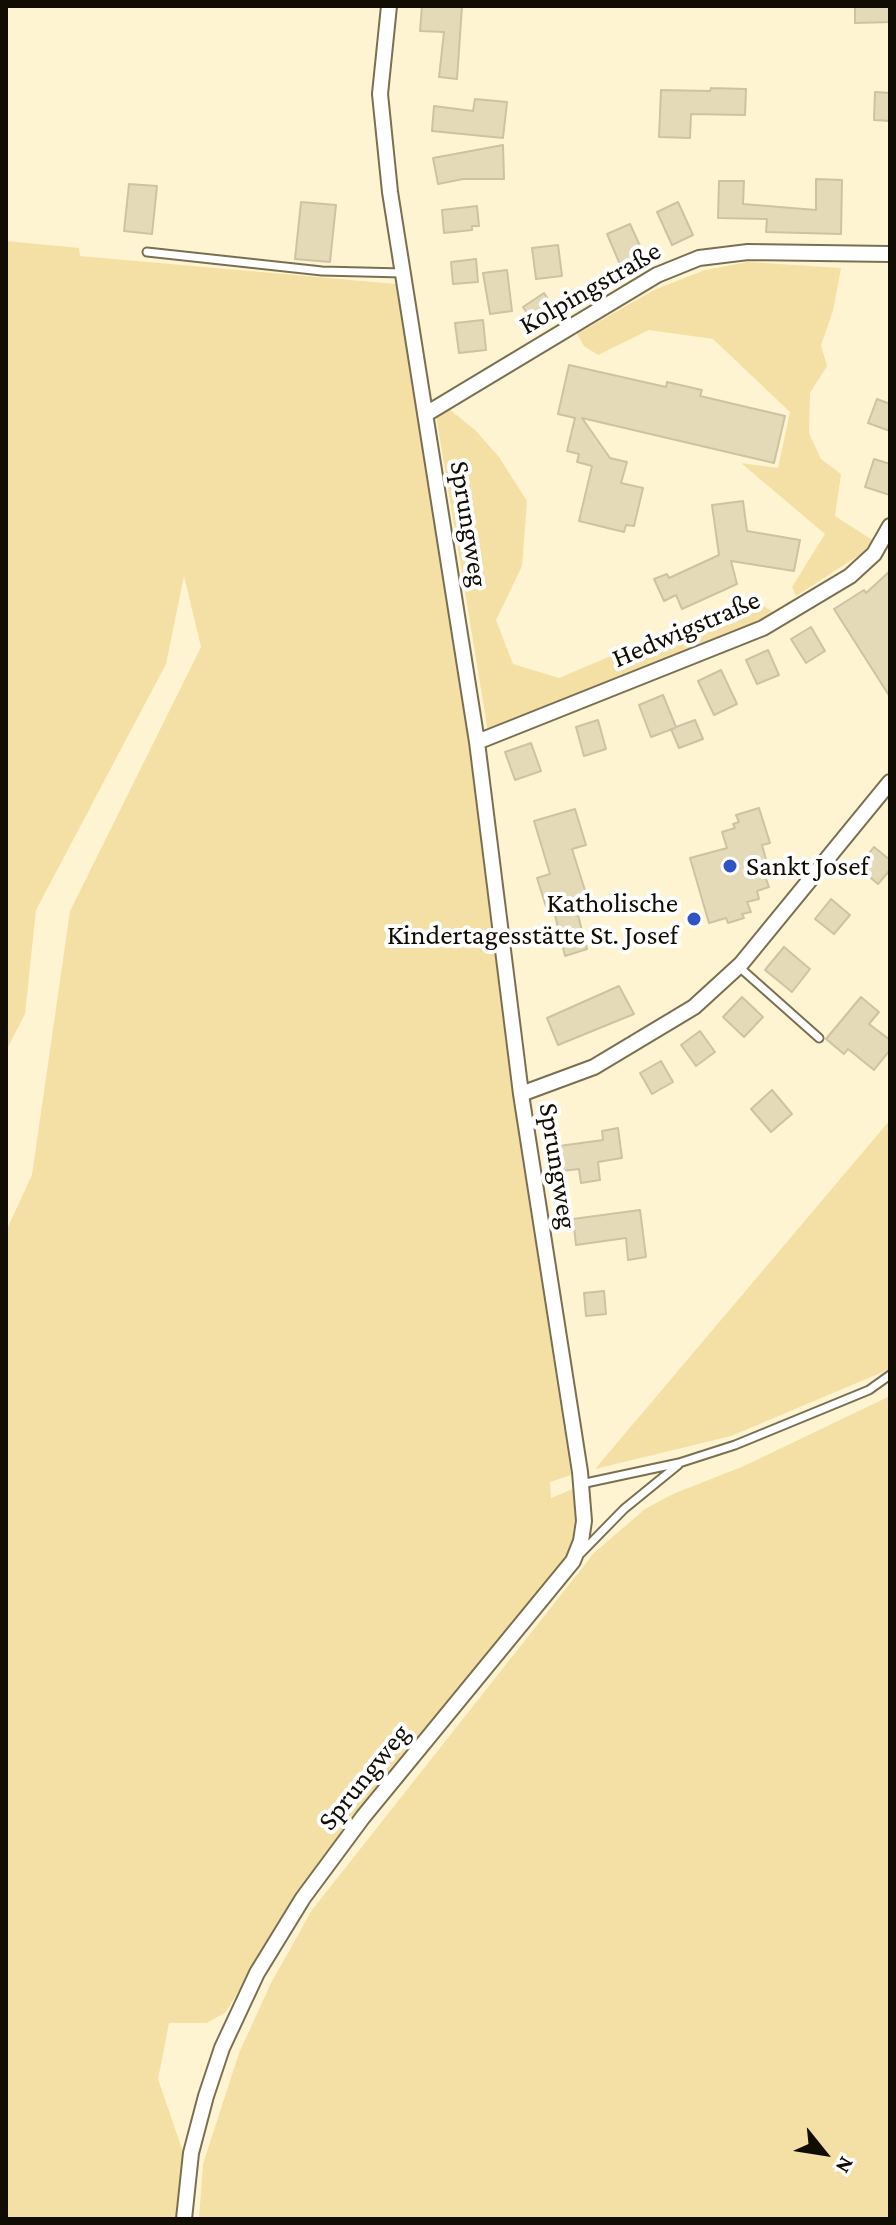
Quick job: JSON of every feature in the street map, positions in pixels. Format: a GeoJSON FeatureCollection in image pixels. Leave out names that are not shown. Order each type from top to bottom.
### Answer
{"type":"FeatureCollection","features":[{"type":"Feature","properties":{"kind":"street","name":"Sprungweg"},"geometry":{"type":"LineString","coordinates":[[184,2219],[191,2153],[206,2096],[222,2048],[257,1973],[303,1898],[363,1817],[573,1561],[581,1541],[584,1521],[581,1484],[521,1094],[477,742],[403,273],[380,94],[389,6]]}},
{"type":"Feature","properties":{"kind":"street","name":"Kolpingstraße"},"geometry":{"type":"LineString","coordinates":[[426,414],[657,275],[699,258],[748,252],[890,254]]}},
{"type":"Feature","properties":{"kind":"street","name":"Hedwigstraße"},"geometry":{"type":"LineString","coordinates":[[477,742],[763,628],[850,576],[874,554],[890,526]]}},
{"type":"Feature","properties":{"kind":"street"},"geometry":{"type":"LineString","coordinates":[[521,1094],[594,1067],[694,1007],[738,966],[890,782]]}},
{"type":"Feature","properties":{"kind":"lane"},"geometry":{"type":"LineString","coordinates":[[147,252],[322,271],[403,273]]}},
{"type":"Feature","properties":{"kind":"lane"},"geometry":{"type":"LineString","coordinates":[[738,966],[819,1038]]}},
{"type":"Feature","properties":{"kind":"lane"},"geometry":{"type":"LineString","coordinates":[[581,1484],[679,1463],[796,1422],[869,1390],[890,1375]]}},
{"type":"Feature","properties":{"kind":"lane"},"geometry":{"type":"LineString","coordinates":[[573,1561],[624,1509],[679,1463]]}},
{"type":"Feature","properties":{"kind":"shaded area"},"geometry":{"type":"Polygon","coordinates":[[[6,241],[79,248],[80,256],[396,284],[474,752],[512,1092],[571,1475],[550,1482],[551,1498],[573,1489],[576,1540],[536,1601],[357,1812],[299,1890],[226,2012],[207,2023],[169,2023],[158,2079],[183,2152],[176,2219],[6,2219],[6,1231],[32,1175],[70,911],[201,647],[184,576],[166,664],[36,910],[25,1014],[6,1051],[6,241]]]}},
{"type":"Feature","properties":{"kind":"shaded area"},"geometry":{"type":"Polygon","coordinates":[[[748,262],[841,268],[833,311],[821,345],[827,366],[810,393],[809,433],[821,459],[841,474],[835,516],[874,541],[858,556],[796,596],[792,587],[825,534],[741,463],[778,468],[790,412],[713,339],[649,330],[598,355],[584,346],[577,334],[654,290],[705,270],[748,262]]]}},
{"type":"Feature","properties":{"kind":"shaded area"},"geometry":{"type":"Polygon","coordinates":[[[448,408],[475,430],[499,457],[527,501],[522,566],[496,620],[513,664],[559,678],[693,621],[760,604],[773,612],[745,629],[488,732],[436,415],[448,408]]]}},
{"type":"Feature","properties":{"kind":"shaded area"},"geometry":{"type":"Polygon","coordinates":[[[890,1120],[890,1369],[731,1436],[595,1469],[890,1120]]]}},
{"type":"Feature","properties":{"kind":"shaded area"},"geometry":{"type":"Polygon","coordinates":[[[890,1396],[890,2219],[199,2219],[203,2164],[239,2053],[271,1983],[312,1910],[594,1553],[645,1509],[673,1494],[744,1466],[890,1396]]]}},
{"type":"Feature","properties":{"kind":"building"},"geometry":{"type":"Polygon","coordinates":[[[422,6],[462,6],[457,79],[439,77],[444,32],[420,31],[422,6]]]}},
{"type":"Feature","properties":{"kind":"building"},"geometry":{"type":"Polygon","coordinates":[[[855,6],[890,6],[890,22],[855,23],[855,6]]]}},
{"type":"Feature","properties":{"kind":"building"},"geometry":{"type":"Polygon","coordinates":[[[711,88],[746,89],[745,115],[691,114],[690,138],[659,137],[661,90],[710,91],[711,88]]]}},
{"type":"Feature","properties":{"kind":"building"},"geometry":{"type":"Polygon","coordinates":[[[875,92],[890,93],[890,121],[874,120],[875,92]]]}},
{"type":"Feature","properties":{"kind":"building"},"geometry":{"type":"Polygon","coordinates":[[[475,99],[507,102],[503,138],[432,131],[434,106],[473,111],[475,99]]]}},
{"type":"Feature","properties":{"kind":"building"},"geometry":{"type":"Polygon","coordinates":[[[503,145],[504,179],[463,179],[438,184],[433,158],[503,145]]]}},
{"type":"Feature","properties":{"kind":"building"},"geometry":{"type":"Polygon","coordinates":[[[816,179],[842,180],[841,234],[766,232],[767,219],[718,218],[719,181],[744,181],[743,204],[816,210],[816,179]]]}},
{"type":"Feature","properties":{"kind":"building"},"geometry":{"type":"Polygon","coordinates":[[[129,184],[157,186],[152,234],[124,231],[129,184]]]}},
{"type":"Feature","properties":{"kind":"building"},"geometry":{"type":"Polygon","coordinates":[[[301,202],[336,205],[330,262],[295,259],[301,202]]]}},
{"type":"Feature","properties":{"kind":"building"},"geometry":{"type":"Polygon","coordinates":[[[678,202],[693,235],[672,245],[657,212],[678,202]]]}},
{"type":"Feature","properties":{"kind":"building"},"geometry":{"type":"Polygon","coordinates":[[[477,206],[479,226],[472,226],[472,230],[444,233],[442,210],[477,206]]]}},
{"type":"Feature","properties":{"kind":"building"},"geometry":{"type":"Polygon","coordinates":[[[630,224],[646,259],[622,269],[607,234],[630,224]]]}},
{"type":"Feature","properties":{"kind":"building"},"geometry":{"type":"Polygon","coordinates":[[[558,245],[562,276],[536,279],[532,248],[558,245]]]}},
{"type":"Feature","properties":{"kind":"building"},"geometry":{"type":"Polygon","coordinates":[[[476,259],[478,282],[453,284],[451,262],[476,259]]]}},
{"type":"Feature","properties":{"kind":"building"},"geometry":{"type":"Polygon","coordinates":[[[507,270],[512,311],[490,314],[483,273],[507,270]]]}},
{"type":"Feature","properties":{"kind":"building"},"geometry":{"type":"Polygon","coordinates":[[[544,293],[558,314],[537,328],[523,307],[544,293]]]}},
{"type":"Feature","properties":{"kind":"building"},"geometry":{"type":"Polygon","coordinates":[[[483,320],[486,350],[459,353],[455,323],[483,320]]]}},
{"type":"Feature","properties":{"kind":"building"},"geometry":{"type":"Polygon","coordinates":[[[569,365],[666,387],[667,382],[702,390],[700,396],[785,416],[774,463],[582,418],[610,458],[627,462],[621,483],[643,488],[634,526],[626,525],[624,532],[579,521],[592,466],[577,462],[579,454],[567,451],[575,418],[558,414],[569,365]]]}},
{"type":"Feature","properties":{"kind":"building"},"geometry":{"type":"Polygon","coordinates":[[[877,399],[890,404],[890,431],[868,423],[877,399]]]}},
{"type":"Feature","properties":{"kind":"building"},"geometry":{"type":"Polygon","coordinates":[[[874,459],[890,464],[890,495],[865,487],[874,459]]]}},
{"type":"Feature","properties":{"kind":"building"},"geometry":{"type":"Polygon","coordinates":[[[743,501],[747,531],[800,540],[794,571],[731,561],[737,584],[682,609],[676,595],[664,601],[654,579],[667,574],[669,578],[719,555],[712,505],[743,501]]]}},
{"type":"Feature","properties":{"kind":"building"},"geometry":{"type":"Polygon","coordinates":[[[890,571],[890,697],[834,609],[864,590],[866,593],[890,571]]]}},
{"type":"Feature","properties":{"kind":"building"},"geometry":{"type":"Polygon","coordinates":[[[811,627],[825,651],[806,663],[791,639],[811,627]]]}},
{"type":"Feature","properties":{"kind":"building"},"geometry":{"type":"Polygon","coordinates":[[[768,650],[779,675],[757,684],[746,660],[768,650]]]}},
{"type":"Feature","properties":{"kind":"building"},"geometry":{"type":"Polygon","coordinates":[[[721,670],[737,704],[714,715],[698,681],[721,670]]]}},
{"type":"Feature","properties":{"kind":"building"},"geometry":{"type":"Polygon","coordinates":[[[663,695],[676,727],[695,720],[703,739],[679,748],[671,729],[651,737],[639,705],[663,695]]]}},
{"type":"Feature","properties":{"kind":"building"},"geometry":{"type":"Polygon","coordinates":[[[598,720],[606,749],[584,756],[576,727],[598,720]]]}},
{"type":"Feature","properties":{"kind":"building"},"geometry":{"type":"Polygon","coordinates":[[[531,743],[541,771],[515,780],[505,752],[531,743]]]}},
{"type":"Feature","properties":{"kind":"building","name":"Sankt Josef"},"geometry":{"type":"Polygon","coordinates":[[[759,808],[770,843],[762,845],[770,874],[765,876],[769,887],[757,891],[759,899],[747,902],[751,912],[742,914],[744,918],[728,923],[726,918],[709,923],[690,858],[727,848],[722,832],[735,828],[733,824],[739,822],[736,815],[759,808]]]}},
{"type":"Feature","properties":{"kind":"building"},"geometry":{"type":"Polygon","coordinates":[[[575,809],[586,845],[572,849],[588,900],[575,904],[587,949],[565,956],[554,911],[548,913],[537,878],[550,874],[534,821],[575,809]]]}},
{"type":"Feature","properties":{"kind":"building"},"geometry":{"type":"Polygon","coordinates":[[[874,847],[890,860],[890,870],[878,884],[858,867],[874,847]]]}},
{"type":"Feature","properties":{"kind":"building"},"geometry":{"type":"Polygon","coordinates":[[[831,899],[850,915],[834,934],[815,919],[831,899]]]}},
{"type":"Feature","properties":{"kind":"building"},"geometry":{"type":"Polygon","coordinates":[[[784,947],[810,969],[792,992],[765,970],[784,947]]]}},
{"type":"Feature","properties":{"kind":"building"},"geometry":{"type":"Polygon","coordinates":[[[619,986],[634,1014],[558,1045],[547,1018],[619,986]]]}},
{"type":"Feature","properties":{"kind":"building"},"geometry":{"type":"Polygon","coordinates":[[[742,997],[763,1017],[744,1037],[723,1017],[742,997]]]}},
{"type":"Feature","properties":{"kind":"building"},"geometry":{"type":"Polygon","coordinates":[[[861,997],[879,1012],[869,1024],[890,1040],[890,1050],[874,1070],[848,1049],[844,1054],[826,1039],[861,997]]]}},
{"type":"Feature","properties":{"kind":"building"},"geometry":{"type":"Polygon","coordinates":[[[700,1031],[715,1052],[696,1066],[681,1045],[700,1031]]]}},
{"type":"Feature","properties":{"kind":"building"},"geometry":{"type":"Polygon","coordinates":[[[661,1061],[673,1082],[652,1094],[640,1073],[661,1061]]]}},
{"type":"Feature","properties":{"kind":"building"},"geometry":{"type":"Polygon","coordinates":[[[772,1090],[792,1114],[771,1132],[751,1109],[772,1090]]]}},
{"type":"Feature","properties":{"kind":"building"},"geometry":{"type":"Polygon","coordinates":[[[618,1128],[622,1158],[598,1162],[600,1180],[581,1183],[579,1169],[562,1171],[559,1146],[603,1140],[602,1131],[618,1128]]]}},
{"type":"Feature","properties":{"kind":"building"},"geometry":{"type":"Polygon","coordinates":[[[640,1210],[646,1257],[628,1260],[626,1238],[576,1245],[573,1219],[640,1210]]]}},
{"type":"Feature","properties":{"kind":"building"},"geometry":{"type":"Polygon","coordinates":[[[604,1291],[606,1314],[586,1316],[584,1293],[604,1291]]]}},
{"type":"Feature","properties":{"kind":"place","name":"Sankt Josef"},"geometry":{"type":"Point","coordinates":[730,866]}},
{"type":"Feature","properties":{"kind":"place","name":"Katholische Kindertagesstätte St. Josef"},"geometry":{"type":"Point","coordinates":[694,919]}}]}
